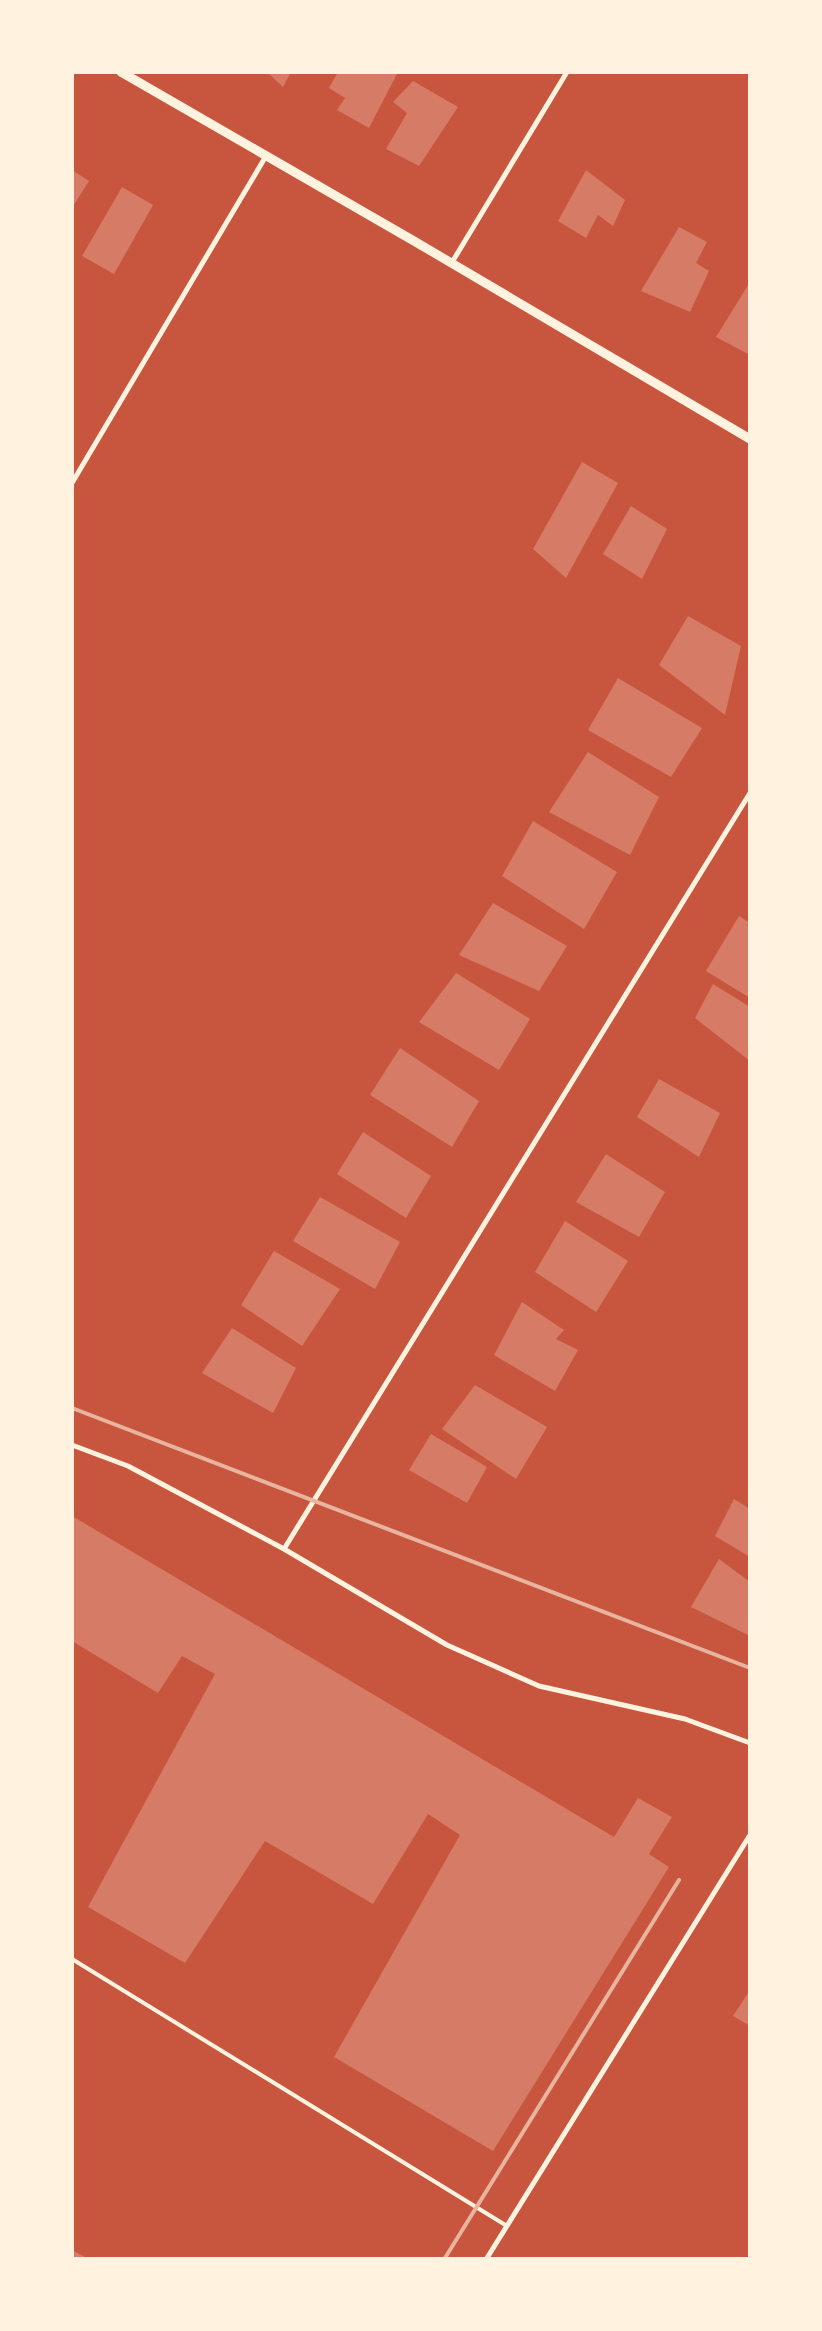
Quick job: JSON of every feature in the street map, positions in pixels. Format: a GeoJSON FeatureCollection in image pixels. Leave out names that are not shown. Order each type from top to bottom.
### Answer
{"type":"FeatureCollection","features":[{"type":"Feature","properties":{"kind":"street"},"geometry":{"type":"LineString","coordinates":[[121,72],[750,440]]}},
{"type":"Feature","properties":{"kind":"street"},"geometry":{"type":"LineString","coordinates":[[452,264],[567,72]]}},
{"type":"Feature","properties":{"kind":"street"},"geometry":{"type":"LineString","coordinates":[[72,483],[266,156]]}},
{"type":"Feature","properties":{"kind":"street"},"geometry":{"type":"LineString","coordinates":[[284,1549],[750,793]]}},
{"type":"Feature","properties":{"kind":"street"},"geometry":{"type":"LineString","coordinates":[[72,1445],[128,1466],[284,1549],[447,1645],[539,1686],[685,1719],[750,1743]]}},
{"type":"Feature","properties":{"kind":"street"},"geometry":{"type":"LineString","coordinates":[[487,2258],[750,1835]]}},
{"type":"Feature","properties":{"kind":"lane"},"geometry":{"type":"LineString","coordinates":[[72,1959],[507,2226]]}},
{"type":"Feature","properties":{"kind":"building"},"geometry":{"type":"Polygon","coordinates":[[[267,72],[291,72],[283,87],[267,72]]]}},
{"type":"Feature","properties":{"kind":"building"},"geometry":{"type":"Polygon","coordinates":[[[338,72],[398,72],[369,128],[337,110],[345,98],[329,88],[338,72]]]}},
{"type":"Feature","properties":{"kind":"building"},"geometry":{"type":"Polygon","coordinates":[[[413,81],[458,107],[419,166],[386,149],[407,113],[393,102],[413,81]]]}},
{"type":"Feature","properties":{"kind":"building"},"geometry":{"type":"Polygon","coordinates":[[[72,170],[89,181],[72,208],[72,170]]]}},
{"type":"Feature","properties":{"kind":"building"},"geometry":{"type":"Polygon","coordinates":[[[586,170],[625,200],[613,226],[598,215],[586,238],[558,221],[586,170]]]}},
{"type":"Feature","properties":{"kind":"building"},"geometry":{"type":"Polygon","coordinates":[[[122,187],[153,205],[114,274],[82,256],[122,187]]]}},
{"type":"Feature","properties":{"kind":"building"},"geometry":{"type":"Polygon","coordinates":[[[679,227],[707,242],[696,263],[709,271],[690,312],[641,291],[679,227]]]}},
{"type":"Feature","properties":{"kind":"building"},"geometry":{"type":"Polygon","coordinates":[[[750,282],[750,355],[716,337],[750,282]]]}},
{"type":"Feature","properties":{"kind":"building"},"geometry":{"type":"Polygon","coordinates":[[[582,462],[618,483],[566,578],[533,549],[582,462]]]}},
{"type":"Feature","properties":{"kind":"building"},"geometry":{"type":"Polygon","coordinates":[[[631,506],[667,529],[642,579],[603,554],[631,506]]]}},
{"type":"Feature","properties":{"kind":"building"},"geometry":{"type":"Polygon","coordinates":[[[688,616],[741,646],[725,715],[659,665],[688,616]]]}},
{"type":"Feature","properties":{"kind":"building"},"geometry":{"type":"Polygon","coordinates":[[[618,678],[702,728],[671,777],[588,730],[618,678]]]}},
{"type":"Feature","properties":{"kind":"building"},"geometry":{"type":"Polygon","coordinates":[[[588,752],[659,797],[630,855],[549,812],[588,752]]]}},
{"type":"Feature","properties":{"kind":"building"},"geometry":{"type":"Polygon","coordinates":[[[533,821],[617,872],[584,929],[502,876],[533,821]]]}},
{"type":"Feature","properties":{"kind":"building"},"geometry":{"type":"Polygon","coordinates":[[[493,903],[567,946],[539,991],[459,955],[493,903]]]}},
{"type":"Feature","properties":{"kind":"building"},"geometry":{"type":"Polygon","coordinates":[[[739,916],[750,923],[750,998],[706,971],[739,916]]]}},
{"type":"Feature","properties":{"kind":"building"},"geometry":{"type":"Polygon","coordinates":[[[456,973],[530,1019],[499,1070],[419,1022],[456,973]]]}},
{"type":"Feature","properties":{"kind":"building"},"geometry":{"type":"Polygon","coordinates":[[[713,984],[750,1007],[750,1061],[695,1018],[713,984]]]}},
{"type":"Feature","properties":{"kind":"building"},"geometry":{"type":"Polygon","coordinates":[[[400,1048],[479,1101],[452,1147],[370,1095],[400,1048]]]}},
{"type":"Feature","properties":{"kind":"building"},"geometry":{"type":"Polygon","coordinates":[[[659,1079],[720,1113],[699,1157],[637,1117],[659,1079]]]}},
{"type":"Feature","properties":{"kind":"building"},"geometry":{"type":"Polygon","coordinates":[[[363,1132],[431,1176],[406,1218],[337,1174],[363,1132]]]}},
{"type":"Feature","properties":{"kind":"building"},"geometry":{"type":"Polygon","coordinates":[[[606,1154],[665,1192],[639,1237],[576,1202],[606,1154]]]}},
{"type":"Feature","properties":{"kind":"building"},"geometry":{"type":"Polygon","coordinates":[[[320,1197],[400,1242],[375,1289],[293,1241],[320,1197]]]}},
{"type":"Feature","properties":{"kind":"building"},"geometry":{"type":"Polygon","coordinates":[[[565,1221],[628,1261],[596,1312],[535,1272],[565,1221]]]}},
{"type":"Feature","properties":{"kind":"building"},"geometry":{"type":"Polygon","coordinates":[[[274,1251],[340,1289],[302,1346],[241,1305],[274,1251]]]}},
{"type":"Feature","properties":{"kind":"building"},"geometry":{"type":"Polygon","coordinates":[[[522,1302],[564,1330],[556,1339],[578,1350],[555,1391],[494,1355],[522,1302]]]}},
{"type":"Feature","properties":{"kind":"building"},"geometry":{"type":"Polygon","coordinates":[[[232,1328],[296,1368],[273,1413],[202,1373],[232,1328]]]}},
{"type":"Feature","properties":{"kind":"building"},"geometry":{"type":"Polygon","coordinates":[[[475,1385],[547,1427],[516,1479],[442,1429],[475,1385]]]}},
{"type":"Feature","properties":{"kind":"building"},"geometry":{"type":"Polygon","coordinates":[[[431,1434],[487,1467],[467,1503],[409,1470],[431,1434]]]}},
{"type":"Feature","properties":{"kind":"building"},"geometry":{"type":"Polygon","coordinates":[[[734,1499],[750,1509],[750,1557],[715,1536],[734,1499]]]}},
{"type":"Feature","properties":{"kind":"building"},"geometry":{"type":"Polygon","coordinates":[[[72,1516],[614,1837],[638,1798],[672,1817],[649,1854],[669,1867],[493,2151],[334,2057],[460,1835],[428,1814],[373,1904],[265,1841],[185,1963],[88,1907],[215,1674],[182,1656],[158,1693],[72,1641],[72,1516]]]}},
{"type":"Feature","properties":{"kind":"building"},"geometry":{"type":"Polygon","coordinates":[[[719,1559],[750,1582],[750,1636],[691,1607],[719,1559]]]}},
{"type":"Feature","properties":{"kind":"building"},"geometry":{"type":"Polygon","coordinates":[[[750,1990],[750,2026],[733,2016],[750,1990]]]}},
{"type":"Feature","properties":{"kind":"building"},"geometry":{"type":"Polygon","coordinates":[[[72,2250],[87,2258],[72,2258],[72,2250]]]}},
{"type":"Feature","properties":{"kind":"railway"},"geometry":{"type":"LineString","coordinates":[[72,1408],[750,1668]]}},
{"type":"Feature","properties":{"kind":"railway"},"geometry":{"type":"LineString","coordinates":[[445,2258],[679,1880]]}}]}
